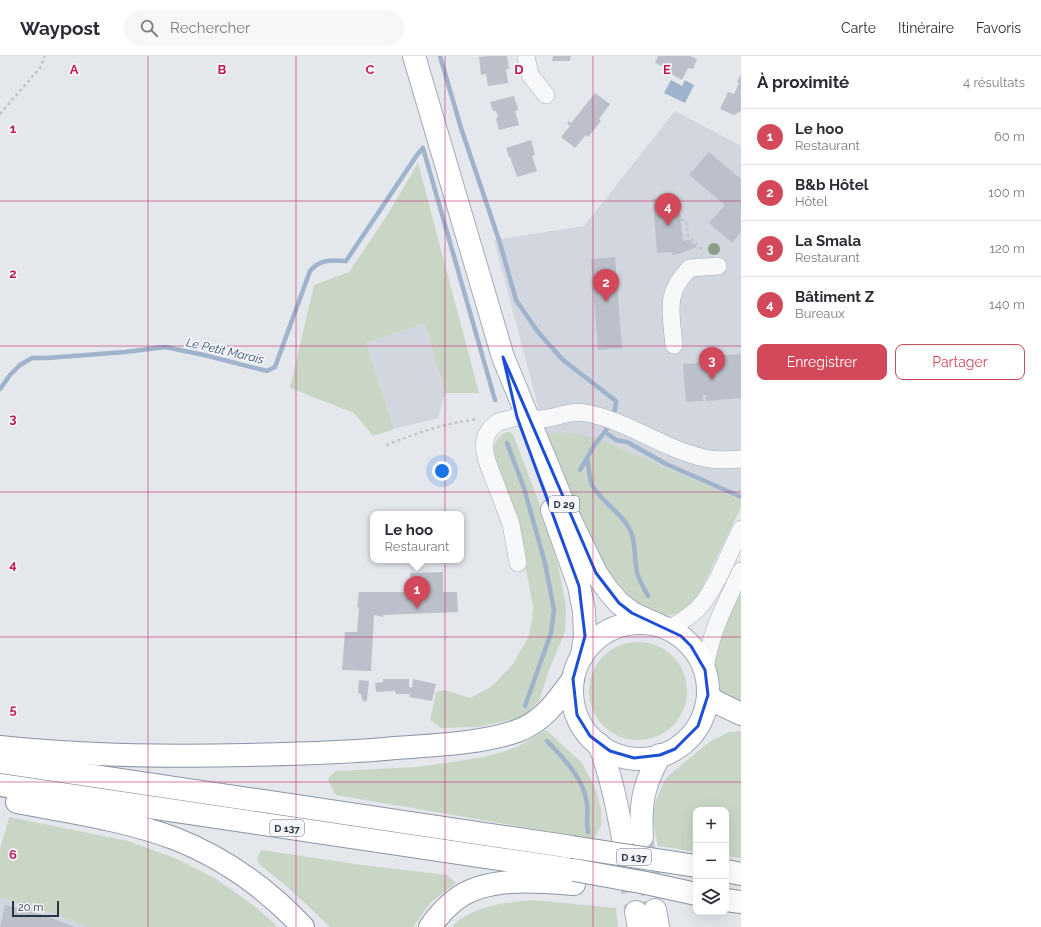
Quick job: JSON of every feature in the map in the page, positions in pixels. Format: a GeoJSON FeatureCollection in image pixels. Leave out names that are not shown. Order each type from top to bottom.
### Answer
{"type":"FeatureCollection","features":[{"type":"Feature","properties":{"kind":"main road","name":"D 29"},"geometry":{"type":"LineString","coordinates":[[414,56],[503,357],[579,586],[584,611],[585,636],[582,656]]}},
{"type":"Feature","properties":{"kind":"main road","name":"D 29"},"geometry":{"type":"LineString","coordinates":[[523,418],[596,573],[619,604],[632,613],[664,627]]}},
{"type":"Feature","properties":{"kind":"main road"},"geometry":{"type":"LineString","coordinates":[[644,623],[664,627],[681,636],[699,657],[705,670],[707,682],[708,695],[705,711],[698,726],[688,738],[675,749],[647,758],[628,757],[610,751],[598,744],[590,736],[582,726],[577,715],[573,703],[572,691],[573,679],[577,667],[582,656],[591,644],[602,634],[615,628],[629,624],[644,623]]}},
{"type":"Feature","properties":{"kind":"main road"},"geometry":{"type":"LineString","coordinates":[[0,747],[43,752],[115,756],[187,757],[357,752],[466,742],[491,738],[518,730],[531,724],[547,713],[573,679]]}},
{"type":"Feature","properties":{"kind":"main road"},"geometry":{"type":"LineString","coordinates":[[708,695],[716,702],[741,714]]}},
{"type":"Feature","properties":{"kind":"main road"},"geometry":{"type":"LineString","coordinates":[[598,744],[632,837],[640,814],[646,783],[660,755]]}},
{"type":"Feature","properties":{"kind":"main road","name":"D 137"},"geometry":{"type":"LineString","coordinates":[[0,762],[693,866]]}},
{"type":"Feature","properties":{"kind":"main road","name":"D 137"},"geometry":{"type":"LineString","coordinates":[[0,785],[574,877],[646,882],[693,893]]}},
{"type":"Feature","properties":{"kind":"main road"},"geometry":{"type":"LineString","coordinates":[[0,799],[97,817],[176,840],[210,856],[242,875],[268,894],[303,927]]}},
{"type":"Feature","properties":{"kind":"main road"},"geometry":{"type":"LineString","coordinates":[[729,872],[741,874]]}},
{"type":"Feature","properties":{"kind":"main road"},"geometry":{"type":"LineString","coordinates":[[430,927],[439,914],[455,899],[484,886],[528,881],[574,877],[646,895],[693,898]]}},
{"type":"Feature","properties":{"kind":"main road"},"geometry":{"type":"LineString","coordinates":[[729,900],[741,902]]}},
{"type":"Feature","properties":{"kind":"street"},"geometry":{"type":"LineString","coordinates":[[526,56],[530,75],[546,95]]}},
{"type":"Feature","properties":{"kind":"street"},"geometry":{"type":"LineString","coordinates":[[674,345],[671,304],[674,289],[680,277],[690,268],[718,266]]}},
{"type":"Feature","properties":{"kind":"street"},"geometry":{"type":"LineString","coordinates":[[518,563],[511,524],[487,461],[484,446],[486,436],[498,422],[523,418],[544,420],[572,413],[584,412],[623,424],[664,444],[706,459],[741,459]]}},
{"type":"Feature","properties":{"kind":"street"},"geometry":{"type":"LineString","coordinates":[[664,627],[690,616],[701,606],[713,586],[741,529]]}},
{"type":"Feature","properties":{"kind":"street"},"geometry":{"type":"LineString","coordinates":[[705,670],[711,638],[741,571]]}},
{"type":"Feature","properties":{"kind":"path"},"geometry":{"type":"LineString","coordinates":[[0,114],[40,68],[45,56]]}},
{"type":"Feature","properties":{"kind":"path"},"geometry":{"type":"LineString","coordinates":[[681,219],[686,222],[688,236],[718,266]]}},
{"type":"Feature","properties":{"kind":"path"},"geometry":{"type":"LineString","coordinates":[[386,445],[431,428],[458,422],[484,419]]}},
{"type":"Feature","properties":{"kind":"highlighted area"},"geometry":{"type":"Polygon","coordinates":[[[503,357],[596,573],[619,603],[632,613],[681,636],[691,646],[705,670],[708,695],[698,726],[675,749],[660,755],[634,758],[610,751],[590,736],[577,715],[573,679],[585,636],[579,586],[517,417],[503,357]]]}},
{"type":"Feature","properties":{"kind":"shaded area"},"geometry":{"type":"Polygon","coordinates":[[[675,111],[741,146],[741,500],[597,438],[572,433],[545,433],[494,240],[584,226],[675,111]]]}},
{"type":"Feature","properties":{"kind":"shaded area"},"geometry":{"type":"Polygon","coordinates":[[[425,323],[445,393],[438,418],[394,429],[366,343],[425,323]]]}},
{"type":"Feature","properties":{"kind":"shaded area"},"geometry":{"type":"Polygon","coordinates":[[[0,898],[54,913],[87,927],[0,927],[0,898]]]}},
{"type":"Feature","properties":{"kind":"green space"},"geometry":{"type":"Polygon","coordinates":[[[418,163],[479,393],[445,393],[425,323],[366,343],[394,429],[373,436],[354,413],[290,388],[314,285],[349,272],[388,214],[418,163]]]}},
{"type":"Feature","properties":{"kind":"green space"},"geometry":{"type":"Polygon","coordinates":[[[505,432],[510,432],[513,434],[538,500],[558,565],[566,607],[565,632],[550,667],[539,701],[523,717],[478,727],[441,728],[430,720],[436,692],[445,690],[470,698],[491,687],[513,664],[528,638],[532,622],[533,605],[518,530],[493,461],[493,452],[496,441],[505,432]]]}},
{"type":"Feature","properties":{"kind":"green space"},"geometry":{"type":"Polygon","coordinates":[[[545,433],[572,433],[597,438],[741,500],[741,507],[699,594],[689,606],[679,613],[666,616],[649,612],[636,606],[603,569],[545,433]]]}},
{"type":"Feature","properties":{"kind":"green space"},"geometry":{"type":"Polygon","coordinates":[[[741,587],[741,704],[721,695],[712,659],[741,587]]]}},
{"type":"Feature","properties":{"kind":"green space"},"geometry":{"type":"Polygon","coordinates":[[[638,642],[657,646],[673,656],[683,672],[687,691],[683,710],[673,726],[657,736],[638,740],[619,736],[603,726],[593,710],[589,691],[593,672],[603,656],[619,646],[638,642]]]}},
{"type":"Feature","properties":{"kind":"green space"},"geometry":{"type":"Polygon","coordinates":[[[546,730],[582,763],[596,790],[601,809],[601,826],[594,839],[336,795],[328,779],[335,771],[417,767],[485,757],[517,747],[546,730]]]}},
{"type":"Feature","properties":{"kind":"green space"},"geometry":{"type":"Polygon","coordinates":[[[741,731],[741,858],[729,856],[729,807],[693,807],[693,852],[658,846],[652,818],[656,800],[666,778],[709,742],[729,732],[741,731]]]}},
{"type":"Feature","properties":{"kind":"green space"},"geometry":{"type":"Polygon","coordinates":[[[9,817],[128,841],[177,859],[218,880],[258,909],[278,927],[87,927],[54,913],[0,898],[0,849],[9,817]]]}},
{"type":"Feature","properties":{"kind":"green space"},"geometry":{"type":"Polygon","coordinates":[[[261,850],[362,865],[447,875],[456,883],[431,902],[413,927],[330,927],[291,890],[259,864],[257,858],[261,850]]]}},
{"type":"Feature","properties":{"kind":"green space"},"geometry":{"type":"Polygon","coordinates":[[[531,900],[616,908],[618,927],[452,927],[469,914],[478,910],[500,904],[531,900]]]}},
{"type":"Feature","properties":{"kind":"water"},"geometry":{"type":"Polygon","coordinates":[[[671,80],[682,86],[685,80],[694,85],[685,103],[664,93],[671,80]]]}},
{"type":"Feature","properties":{"kind":"building"},"geometry":{"type":"Polygon","coordinates":[[[507,56],[509,69],[506,69],[508,83],[488,86],[486,74],[481,75],[479,57],[507,56]]]}},
{"type":"Feature","properties":{"kind":"building"},"geometry":{"type":"Polygon","coordinates":[[[553,56],[571,56],[570,61],[552,61],[553,56]]]}},
{"type":"Feature","properties":{"kind":"building"},"geometry":{"type":"Polygon","coordinates":[[[658,56],[691,56],[697,59],[693,69],[688,68],[682,80],[669,73],[671,70],[655,63],[658,56]]]}},
{"type":"Feature","properties":{"kind":"building"},"geometry":{"type":"Polygon","coordinates":[[[741,74],[741,111],[734,115],[720,109],[728,92],[734,94],[741,74]]]}},
{"type":"Feature","properties":{"kind":"building"},"geometry":{"type":"Polygon","coordinates":[[[595,93],[610,104],[599,119],[601,121],[588,137],[586,135],[575,148],[561,137],[570,126],[567,123],[569,121],[571,123],[595,93]]]}},
{"type":"Feature","properties":{"kind":"building"},"geometry":{"type":"Polygon","coordinates":[[[514,96],[518,110],[515,111],[519,125],[499,130],[496,119],[498,116],[496,111],[493,111],[490,102],[514,96]]]}},
{"type":"Feature","properties":{"kind":"building"},"geometry":{"type":"Polygon","coordinates":[[[531,140],[535,155],[532,156],[537,171],[517,177],[506,148],[531,140]]]}},
{"type":"Feature","properties":{"kind":"building"},"geometry":{"type":"Polygon","coordinates":[[[709,152],[741,179],[741,232],[732,243],[709,223],[725,205],[689,175],[709,152]]]}},
{"type":"Feature","properties":{"kind":"building"},"geometry":{"type":"Polygon","coordinates":[[[674,197],[679,201],[683,241],[689,240],[697,247],[679,254],[672,255],[672,252],[657,253],[653,199],[674,197]]]}},
{"type":"Feature","properties":{"kind":"building"},"geometry":{"type":"Polygon","coordinates":[[[615,257],[622,348],[598,350],[591,259],[615,257]]]}},
{"type":"Feature","properties":{"kind":"building"},"geometry":{"type":"Polygon","coordinates":[[[741,354],[741,398],[706,401],[706,395],[703,395],[703,401],[686,402],[683,364],[703,363],[703,357],[741,354]]]}},
{"type":"Feature","properties":{"kind":"building"},"geometry":{"type":"Polygon","coordinates":[[[443,572],[443,592],[457,592],[458,612],[384,615],[383,617],[374,615],[371,671],[342,670],[345,632],[357,632],[359,608],[357,607],[359,592],[411,592],[410,573],[443,572]]]}},
{"type":"Feature","properties":{"kind":"building"},"geometry":{"type":"Polygon","coordinates":[[[383,679],[409,679],[409,687],[412,688],[413,679],[436,684],[432,701],[409,697],[410,694],[396,694],[395,691],[376,692],[375,683],[383,682],[383,679]]]}},
{"type":"Feature","properties":{"kind":"building"},"geometry":{"type":"Polygon","coordinates":[[[359,680],[369,681],[367,700],[365,702],[362,700],[361,694],[358,693],[359,680]]]}},
{"type":"Feature","properties":{"kind":"building"},"geometry":{"type":"Polygon","coordinates":[[[5,905],[43,915],[75,927],[0,927],[5,905]]]}},
{"type":"Feature","properties":{"kind":"waterway"},"geometry":{"type":"LineString","coordinates":[[440,56],[461,128],[500,243],[516,300],[538,332],[563,360],[616,401],[615,410],[605,432],[595,444],[580,470]]}},
{"type":"Feature","properties":{"kind":"waterway","name":"Le Petit Marais"},"geometry":{"type":"LineString","coordinates":[[0,389],[10,375],[20,365],[32,358],[125,352],[165,347],[267,371],[275,367],[310,271],[322,262],[346,261],[423,148],[495,400]]}},
{"type":"Feature","properties":{"kind":"waterway"},"geometry":{"type":"LineString","coordinates":[[605,432],[616,440],[627,442],[666,464],[741,497]]}},
{"type":"Feature","properties":{"kind":"waterway"},"geometry":{"type":"LineString","coordinates":[[507,443],[524,488],[545,563],[554,610],[551,633],[525,706]]}},
{"type":"Feature","properties":{"kind":"waterway"},"geometry":{"type":"LineString","coordinates":[[587,458],[592,485],[601,497],[623,519],[631,532],[634,542],[637,572],[648,596]]}},
{"type":"Feature","properties":{"kind":"waterway"},"geometry":{"type":"LineString","coordinates":[[547,741],[578,777],[587,804],[588,832]]}},
{"type":"Feature","properties":{"kind":"tunnel"},"geometry":{"type":"LineString","coordinates":[[623,838],[636,912]]}},
{"type":"Feature","properties":{"kind":"tunnel"},"geometry":{"type":"LineString","coordinates":[[642,840],[655,910]]}},
{"type":"Feature","properties":{"kind":"place","name":"Bâtiment Z"},"geometry":{"type":"Point","coordinates":[668,226]}},
{"type":"Feature","properties":{"kind":"place","name":"B&b Hôtel"},"geometry":{"type":"Point","coordinates":[606,302]}},
{"type":"Feature","properties":{"kind":"place","name":"La Smala"},"geometry":{"type":"Point","coordinates":[712,380]}},
{"type":"Feature","properties":{"kind":"place","name":"Le hoo"},"geometry":{"type":"Point","coordinates":[417,609]}}]}
